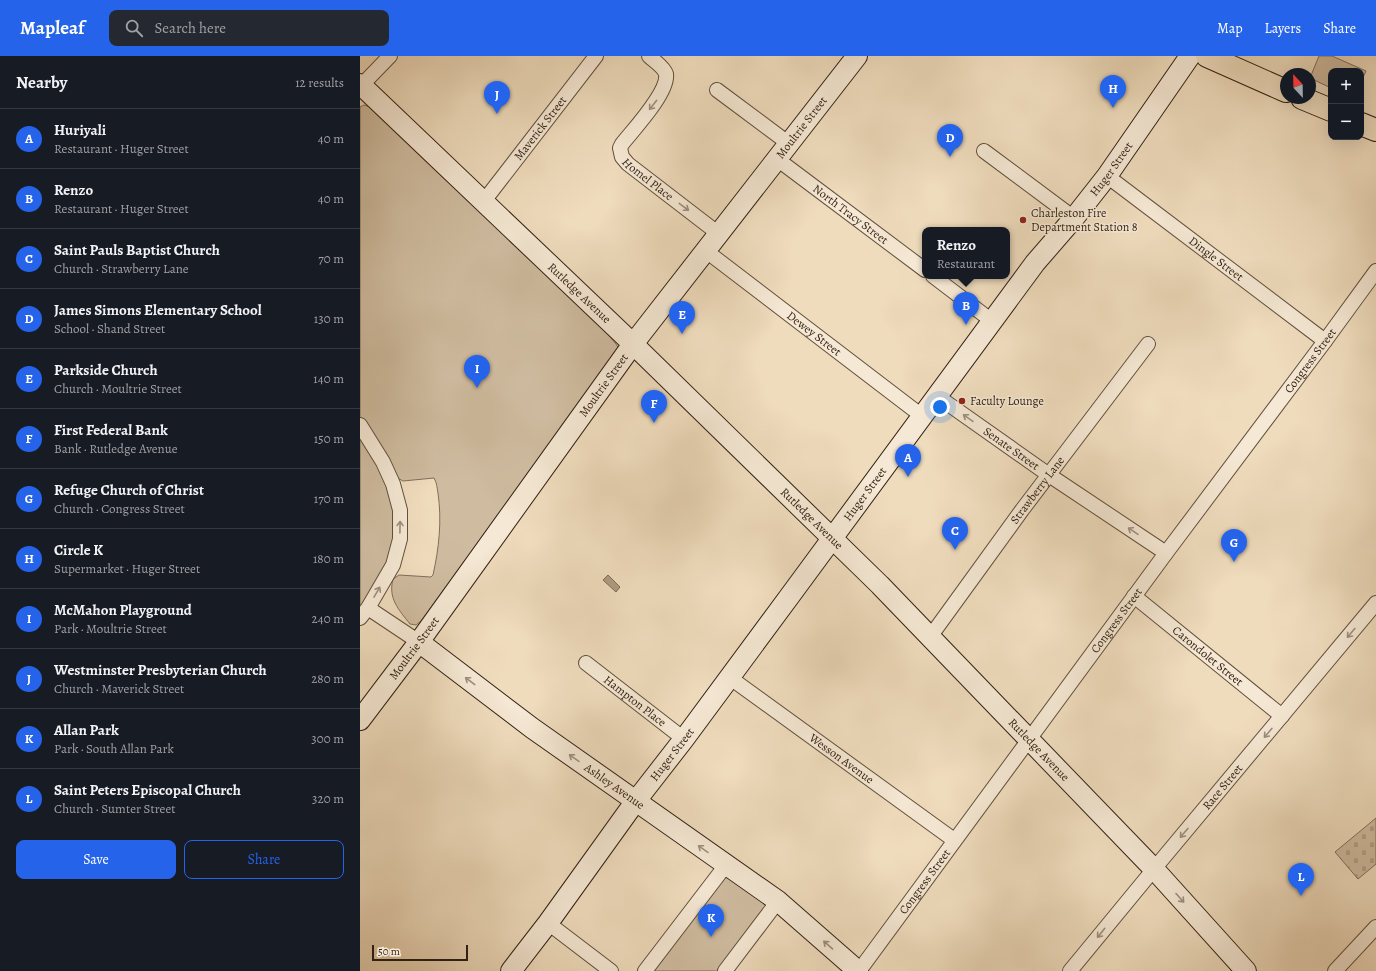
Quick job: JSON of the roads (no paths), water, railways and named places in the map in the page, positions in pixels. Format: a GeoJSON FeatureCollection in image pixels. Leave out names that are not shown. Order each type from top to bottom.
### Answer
{"type":"FeatureCollection","features":[{"type":"Feature","properties":{"kind":"main road"},"geometry":{"type":"LineString","coordinates":[[1206,56],[1280,88]]}},
{"type":"Feature","properties":{"kind":"main road"},"geometry":{"type":"LineString","coordinates":[[1316,104],[1328,109]]}},
{"type":"Feature","properties":{"kind":"main road"},"geometry":{"type":"LineString","coordinates":[[1364,125],[1376,130]]}},
{"type":"Feature","properties":{"kind":"street"},"geometry":{"type":"LineString","coordinates":[[361,85],[390,56]]}},
{"type":"Feature","properties":{"kind":"street","name":"Maverick Street"},"geometry":{"type":"LineString","coordinates":[[484,201],[596,56]]}},
{"type":"Feature","properties":{"kind":"street","name":"Homel Place"},"geometry":{"type":"LineString","coordinates":[[649,56],[666,74],[665,86],[660,96],[622,144],[620,152],[628,164],[719,234]]}},
{"type":"Feature","properties":{"kind":"street","name":"Moultrie Street"},"geometry":{"type":"LineString","coordinates":[[360,720],[419,642],[633,344],[857,56]]}},
{"type":"Feature","properties":{"kind":"street","name":"Huger Street"},"geometry":{"type":"LineString","coordinates":[[511,971],[1035,263],[1074,218],[1107,176],[1190,56]]}},
{"type":"Feature","properties":{"kind":"street","name":"Rutledge Avenue"},"geometry":{"type":"LineString","coordinates":[[361,85],[633,344],[880,585],[1154,869],[1246,971]]}},
{"type":"Feature","properties":{"kind":"street","name":"North Tracy Street"},"geometry":{"type":"LineString","coordinates":[[717,90],[783,151],[922,267]]}},
{"type":"Feature","properties":{"kind":"street"},"geometry":{"type":"LineString","coordinates":[[984,151],[1074,218]]}},
{"type":"Feature","properties":{"kind":"street","name":"Dingle Street"},"geometry":{"type":"LineString","coordinates":[[1107,176],[1325,341]]}},
{"type":"Feature","properties":{"kind":"street","name":"Dewey Street"},"geometry":{"type":"LineString","coordinates":[[706,251],[922,416]]}},
{"type":"Feature","properties":{"kind":"street","name":"Congress Street"},"geometry":{"type":"LineString","coordinates":[[858,971],[1376,270]]}},
{"type":"Feature","properties":{"kind":"street"},"geometry":{"type":"LineString","coordinates":[[937,279],[992,321]]}},
{"type":"Feature","properties":{"kind":"street","name":"Strawberry Lane"},"geometry":{"type":"LineString","coordinates":[[930,638],[1049,475],[1148,344]]}},
{"type":"Feature","properties":{"kind":"street","name":"Senate Street"},"geometry":{"type":"LineString","coordinates":[[937,396],[1049,475],[1166,553]]}},
{"type":"Feature","properties":{"kind":"street"},"geometry":{"type":"LineString","coordinates":[[360,425],[383,462],[393,484],[400,510],[400,538],[393,565],[364,613]]}},
{"type":"Feature","properties":{"kind":"street","name":"Carondolet Street"},"geometry":{"type":"LineString","coordinates":[[1134,596],[1282,716]]}},
{"type":"Feature","properties":{"kind":"street","name":"Race Street"},"geometry":{"type":"LineString","coordinates":[[1070,971],[1376,603]]}},
{"type":"Feature","properties":{"kind":"street","name":"Ashley Avenue"},"geometry":{"type":"LineString","coordinates":[[364,613],[419,642],[532,728],[635,802],[778,901],[858,971]]}},
{"type":"Feature","properties":{"kind":"street","name":"Hampton Place"},"geometry":{"type":"LineString","coordinates":[[586,663],[684,739]]}},
{"type":"Feature","properties":{"kind":"street","name":"Wesson Avenue"},"geometry":{"type":"LineString","coordinates":[[729,677],[954,840]]}},
{"type":"Feature","properties":{"kind":"street"},"geometry":{"type":"LineString","coordinates":[[645,971],[726,865]]}},
{"type":"Feature","properties":{"kind":"street"},"geometry":{"type":"LineString","coordinates":[[725,971],[778,901]]}},
{"type":"Feature","properties":{"kind":"street"},"geometry":{"type":"LineString","coordinates":[[548,923],[611,971]]}},
{"type":"Feature","properties":{"kind":"street"},"geometry":{"type":"LineString","coordinates":[[1335,971],[1376,927]]}},
{"type":"Feature","properties":{"kind":"place","name":"Circle K"},"geometry":{"type":"Point","coordinates":[1113,108]}},
{"type":"Feature","properties":{"kind":"place","name":"Westminster Presbyterian Church"},"geometry":{"type":"Point","coordinates":[497,114]}},
{"type":"Feature","properties":{"kind":"place","name":"James Simons Elementary School"},"geometry":{"type":"Point","coordinates":[950,157]}},
{"type":"Feature","properties":{"kind":"place","name":"Charleston Fire Department Station 8"},"geometry":{"type":"Point","coordinates":[1023,220]}},
{"type":"Feature","properties":{"kind":"place","name":"Renzo"},"geometry":{"type":"Point","coordinates":[966,325]}},
{"type":"Feature","properties":{"kind":"place","name":"Parkside Church"},"geometry":{"type":"Point","coordinates":[682,334]}},
{"type":"Feature","properties":{"kind":"place","name":"McMahon Playground"},"geometry":{"type":"Point","coordinates":[477,388]}},
{"type":"Feature","properties":{"kind":"place","name":"Faculty Lounge"},"geometry":{"type":"Point","coordinates":[962,401]}},
{"type":"Feature","properties":{"kind":"place","name":"First Federal Bank"},"geometry":{"type":"Point","coordinates":[654,423]}},
{"type":"Feature","properties":{"kind":"place","name":"Huriyali"},"geometry":{"type":"Point","coordinates":[908,477]}},
{"type":"Feature","properties":{"kind":"place","name":"Saint Pauls Baptist Church"},"geometry":{"type":"Point","coordinates":[955,550]}},
{"type":"Feature","properties":{"kind":"place","name":"Refuge Church of Christ"},"geometry":{"type":"Point","coordinates":[1234,562]}},
{"type":"Feature","properties":{"kind":"place","name":"Saint Peters Episcopal Church"},"geometry":{"type":"Point","coordinates":[1301,896]}},
{"type":"Feature","properties":{"kind":"place","name":"Allan Park"},"geometry":{"type":"Point","coordinates":[711,937]}}]}
